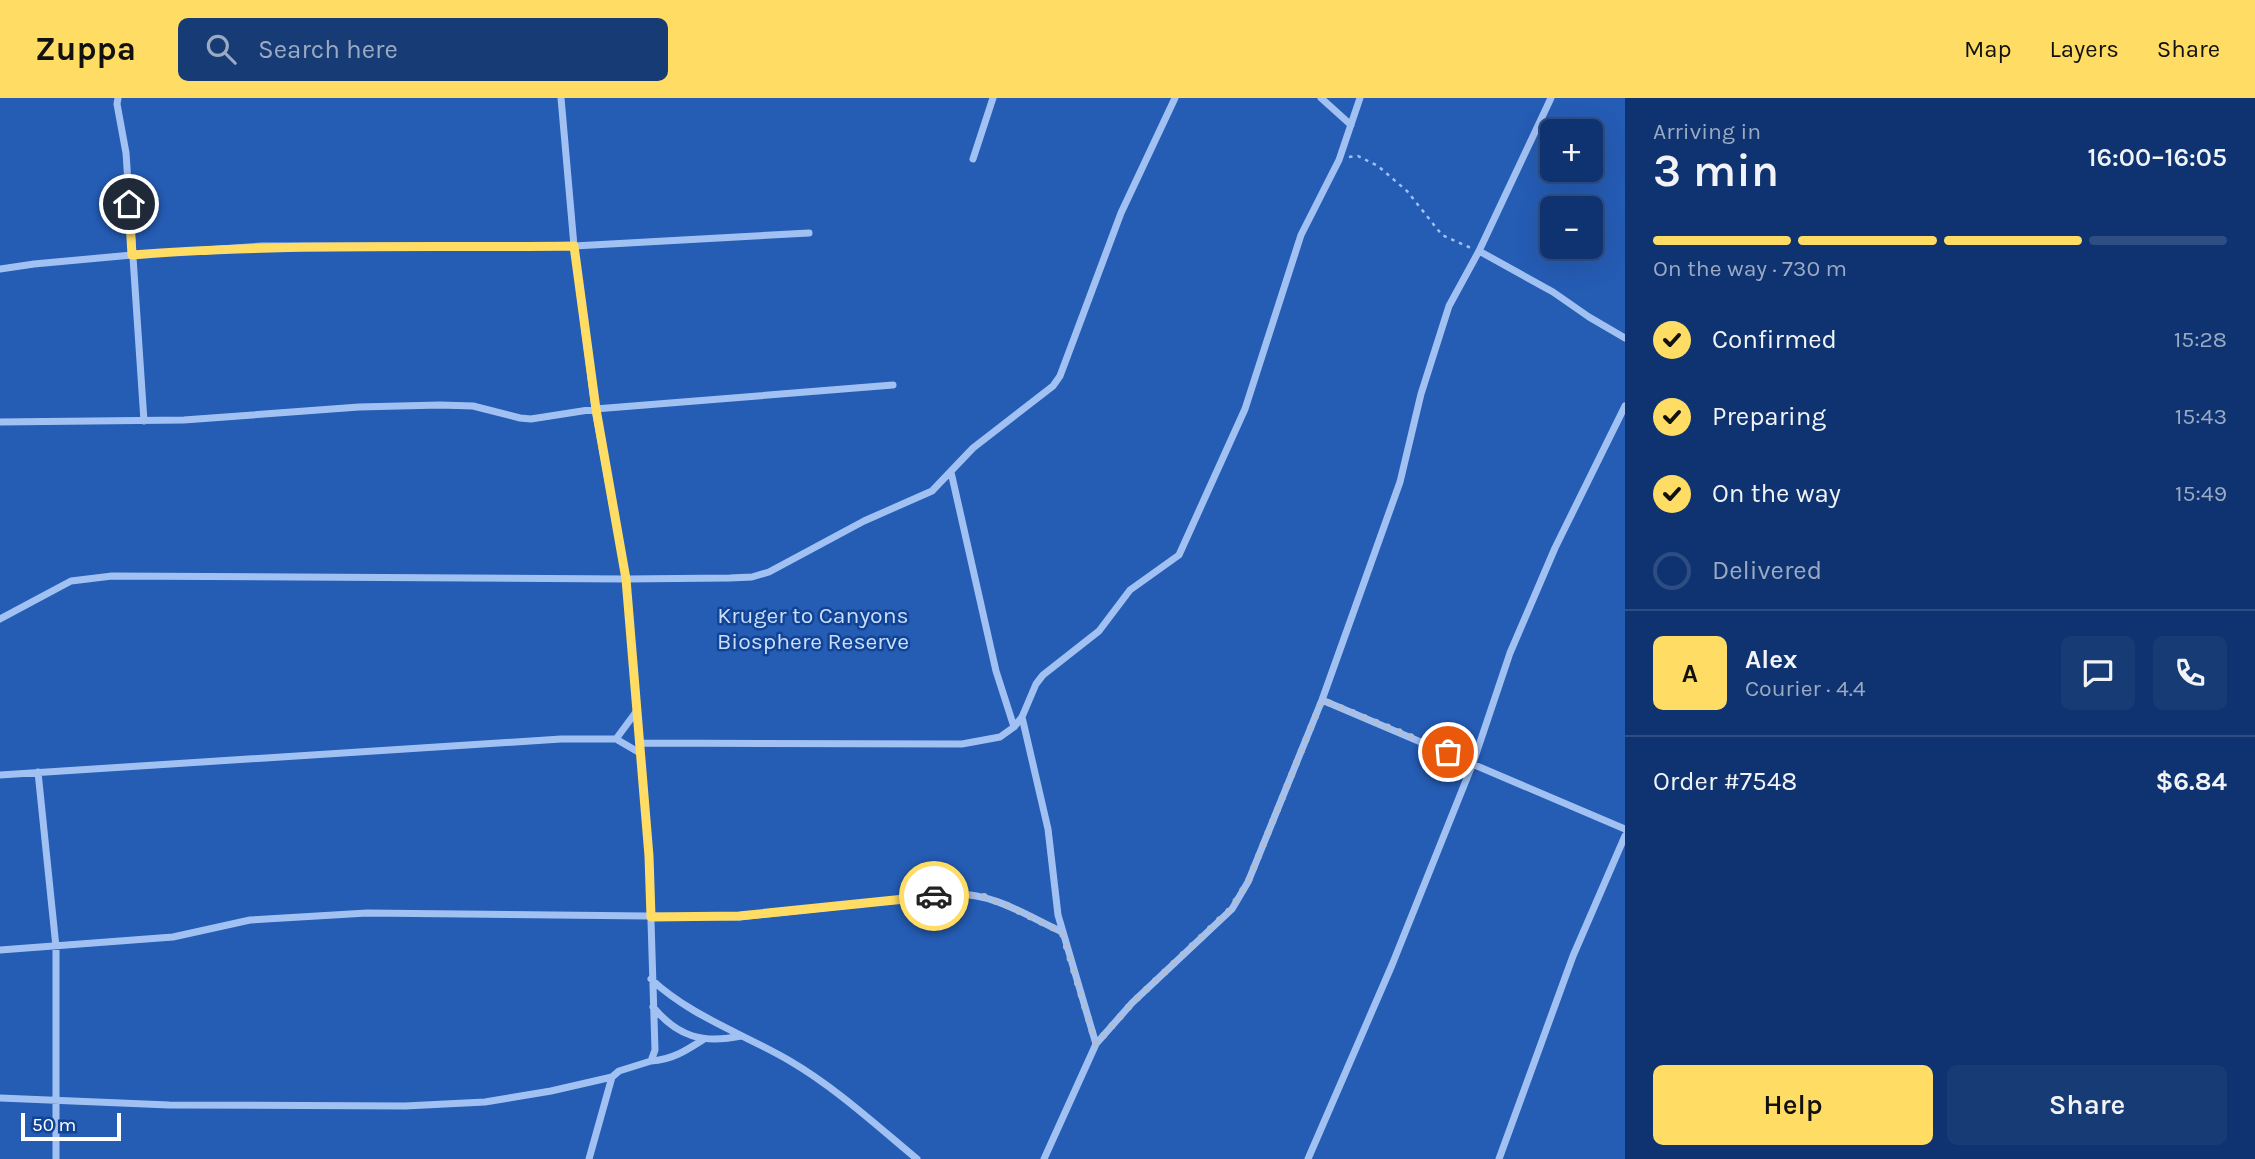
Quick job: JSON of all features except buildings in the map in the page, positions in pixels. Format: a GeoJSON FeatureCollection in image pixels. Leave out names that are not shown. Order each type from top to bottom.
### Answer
{"type":"FeatureCollection","features":[{"type":"Feature","properties":{"kind":"street"},"geometry":{"type":"LineString","coordinates":[[118,98],[126,153],[144,421]]}},
{"type":"Feature","properties":{"kind":"street"},"geometry":{"type":"LineString","coordinates":[[561,98],[574,246],[596,409],[626,579],[649,856],[654,1050],[651,1061]]}},
{"type":"Feature","properties":{"kind":"street"},"geometry":{"type":"LineString","coordinates":[[973,159],[993,98]]}},
{"type":"Feature","properties":{"kind":"street"},"geometry":{"type":"LineString","coordinates":[[0,619],[68,582],[99,577],[626,579],[741,577],[769,572],[864,521],[932,491],[973,448],[1045,392],[1060,376],[1121,213],[1175,98]]}},
{"type":"Feature","properties":{"kind":"street"},"geometry":{"type":"LineString","coordinates":[[1321,98],[1351,125]]}},
{"type":"Feature","properties":{"kind":"street"},"geometry":{"type":"LineString","coordinates":[[639,743],[962,744],[1000,737],[1014,727],[1022,717],[1036,684],[1043,675],[1100,631],[1130,590],[1179,555],[1245,409],[1301,235],[1339,160],[1360,98]]}},
{"type":"Feature","properties":{"kind":"street"},"geometry":{"type":"LineString","coordinates":[[1044,1159],[1096,1044],[1132,1003],[1231,909],[1248,882],[1322,700],[1401,482],[1421,394],[1449,306],[1479,251],[1551,98]]}},
{"type":"Feature","properties":{"kind":"street"},"geometry":{"type":"LineString","coordinates":[[0,269],[132,255],[262,246],[574,246],[809,233]]}},
{"type":"Feature","properties":{"kind":"street"},"geometry":{"type":"LineString","coordinates":[[1479,251],[1553,292],[1625,338]]}},
{"type":"Feature","properties":{"kind":"street"},"geometry":{"type":"LineString","coordinates":[[0,422],[144,421],[359,407],[473,405],[526,419],[596,409],[893,385]]}},
{"type":"Feature","properties":{"kind":"street"},"geometry":{"type":"LineString","coordinates":[[1308,1159],[1392,965],[1473,763],[1510,653],[1555,548],[1625,407]]}},
{"type":"Feature","properties":{"kind":"street"},"geometry":{"type":"LineString","coordinates":[[951,472],[996,671],[1014,727]]}},
{"type":"Feature","properties":{"kind":"street"},"geometry":{"type":"LineString","coordinates":[[1322,700],[1625,829]]}},
{"type":"Feature","properties":{"kind":"street"},"geometry":{"type":"LineString","coordinates":[[616,739],[636,712]]}},
{"type":"Feature","properties":{"kind":"street"},"geometry":{"type":"LineString","coordinates":[[1022,717],[1048,829],[1054,894],[1062,932],[1096,1044]]}},
{"type":"Feature","properties":{"kind":"street"},"geometry":{"type":"LineString","coordinates":[[0,775],[561,739],[616,739],[639,752]]}},
{"type":"Feature","properties":{"kind":"street"},"geometry":{"type":"LineString","coordinates":[[38,772],[56,947],[56,1159]]}},
{"type":"Feature","properties":{"kind":"street"},"geometry":{"type":"LineString","coordinates":[[1499,1159],[1573,956],[1625,836]]}},
{"type":"Feature","properties":{"kind":"street"},"geometry":{"type":"LineString","coordinates":[[0,950],[173,937],[250,920],[367,913],[739,916],[971,894],[1001,903],[1062,932]]}},
{"type":"Feature","properties":{"kind":"street"},"geometry":{"type":"LineString","coordinates":[[651,979],[679,1002],[789,1060],[823,1082],[917,1159]]}},
{"type":"Feature","properties":{"kind":"street"},"geometry":{"type":"LineString","coordinates":[[653,1007],[671,1026],[687,1035],[704,1039],[741,1036]]}},
{"type":"Feature","properties":{"kind":"street"},"geometry":{"type":"LineString","coordinates":[[0,1097],[206,1106],[405,1106],[485,1102],[612,1077],[619,1071],[677,1055],[704,1039]]}},
{"type":"Feature","properties":{"kind":"street"},"geometry":{"type":"LineString","coordinates":[[589,1159],[612,1077]]}},
{"type":"Feature","properties":{"kind":"path"},"geometry":{"type":"LineString","coordinates":[[1339,160],[1358,156],[1378,166],[1407,191],[1442,235],[1479,251]]}},
{"type":"Feature","properties":{"kind":"green space","name":"Kruger to Canyons Biosphere Reserve"},"geometry":{"type":"Polygon","coordinates":[[[0,98],[1625,98],[1625,1159],[0,1159],[0,98]]]}},
{"type":"Feature","properties":{"kind":"way so far"},"geometry":{"type":"LineString","coordinates":[[934,896],[980,895],[1062,932],[1096,1044],[1132,1003],[1231,909],[1248,882],[1260,855],[1322,700],[1448,752]]}},
{"type":"Feature","properties":{"kind":"route"},"geometry":{"type":"LineString","coordinates":[[129,204],[132,255],[262,246],[574,246],[596,409],[626,579],[649,856],[651,917],[739,916],[934,896]]}}]}
